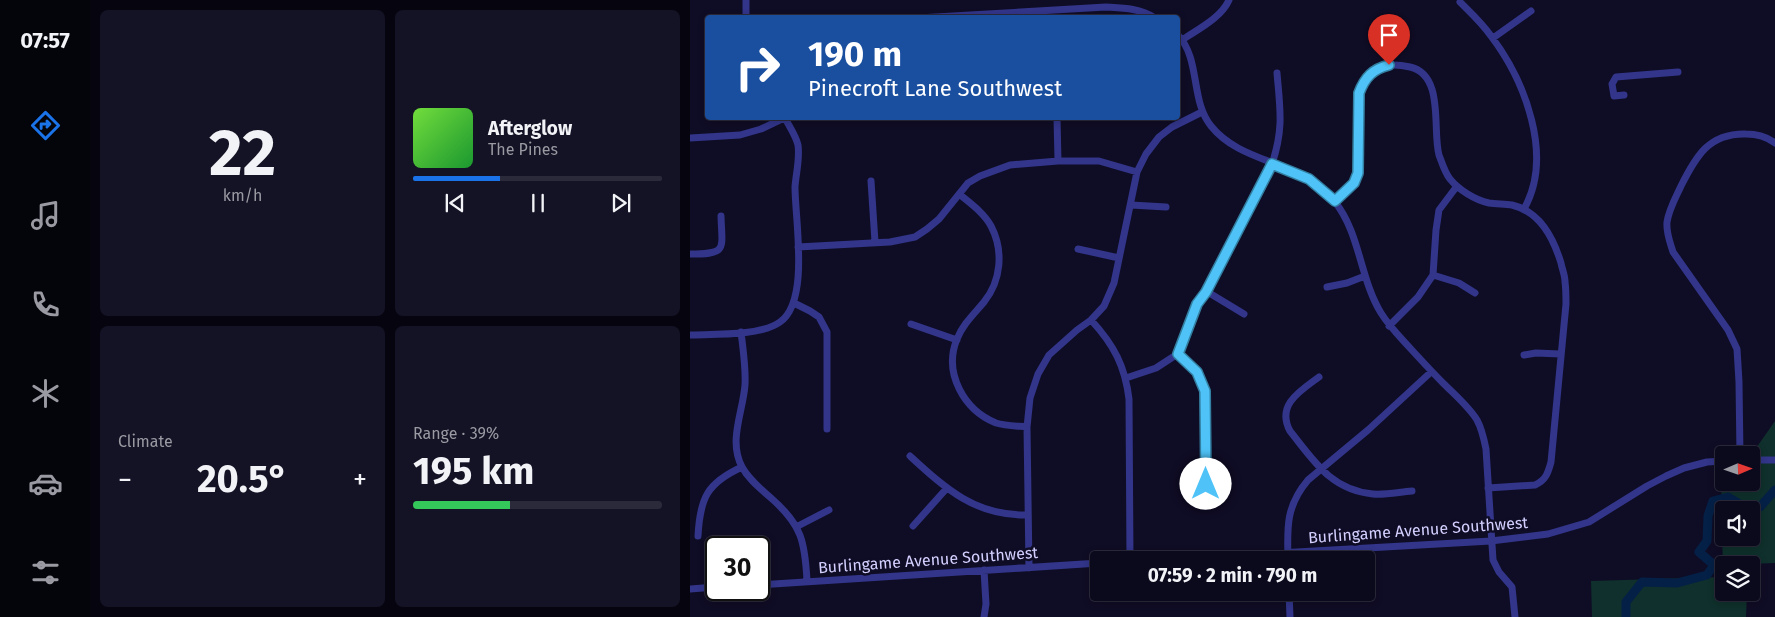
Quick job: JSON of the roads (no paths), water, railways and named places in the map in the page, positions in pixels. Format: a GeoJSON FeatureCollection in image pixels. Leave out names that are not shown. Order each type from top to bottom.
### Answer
{"type":"FeatureCollection","features":[{"type":"Feature","properties":{"kind":"street"},"geometry":{"type":"LineString","coordinates":[[746,0],[746,15]]}},
{"type":"Feature","properties":{"kind":"street"},"geometry":{"type":"LineString","coordinates":[[1229,0],[1225,8],[1215,17],[1180,38],[1191,61],[1202,112],[1213,130],[1235,148],[1309,179],[1335,201],[1349,228],[1365,276],[1380,312],[1390,326],[1432,372],[1459,398],[1476,420],[1486,449],[1491,541],[1494,560],[1499,572],[1512,587],[1515,617]]}},
{"type":"Feature","properties":{"kind":"street"},"geometry":{"type":"LineString","coordinates":[[1460,2],[1478,18],[1493,38],[1514,72],[1524,95],[1534,134],[1537,172],[1529,201],[1524,209]]}},
{"type":"Feature","properties":{"kind":"street"},"geometry":{"type":"LineString","coordinates":[[974,15],[1106,8],[1129,8],[1150,15]]}},
{"type":"Feature","properties":{"kind":"street"},"geometry":{"type":"LineString","coordinates":[[1493,38],[1531,10]]}},
{"type":"Feature","properties":{"kind":"street"},"geometry":{"type":"LineString","coordinates":[[1335,201],[1354,183],[1358,173],[1359,93],[1362,83],[1372,72],[1380,67],[1398,64],[1415,68],[1427,79],[1430,85],[1436,104],[1436,132],[1439,154],[1450,178],[1457,186],[1482,201],[1524,209],[1535,217],[1556,246],[1566,281],[1566,304],[1548,475],[1542,482],[1535,485],[1488,488]]}},
{"type":"Feature","properties":{"kind":"street"},"geometry":{"type":"LineString","coordinates":[[1624,95],[1614,96],[1612,84],[1616,77],[1678,72]]}},
{"type":"Feature","properties":{"kind":"street"},"geometry":{"type":"LineString","coordinates":[[1126,378],[1156,368],[1178,354],[1197,304],[1206,292],[1272,164],[1279,144],[1281,127],[1277,73]]}},
{"type":"Feature","properties":{"kind":"street"},"geometry":{"type":"LineString","coordinates":[[1029,568],[1027,427],[1030,398],[1049,355],[1091,320],[1108,297],[1114,283],[1137,172],[1146,154],[1160,137],[1183,120],[1202,112]]}},
{"type":"Feature","properties":{"kind":"street"},"geometry":{"type":"LineString","coordinates":[[690,138],[740,135],[761,129],[781,120]]}},
{"type":"Feature","properties":{"kind":"street"},"geometry":{"type":"LineString","coordinates":[[690,335],[770,328],[787,316],[794,303],[798,247],[795,188],[799,153],[798,142],[786,120]]}},
{"type":"Feature","properties":{"kind":"street"},"geometry":{"type":"LineString","coordinates":[[1057,120],[1058,161]]}},
{"type":"Feature","properties":{"kind":"street"},"geometry":{"type":"LineString","coordinates":[[1740,446],[1737,349],[1728,330],[1673,252],[1668,239],[1667,222],[1672,206],[1693,164],[1707,146],[1714,141],[1733,134],[1752,134],[1775,143]]}},
{"type":"Feature","properties":{"kind":"street"},"geometry":{"type":"LineString","coordinates":[[798,247],[890,242],[915,236],[939,219],[968,183],[980,176],[1010,165],[1058,161],[1099,161],[1137,172]]}},
{"type":"Feature","properties":{"kind":"street"},"geometry":{"type":"LineString","coordinates":[[871,181],[875,242]]}},
{"type":"Feature","properties":{"kind":"street"},"geometry":{"type":"LineString","coordinates":[[1390,326],[1418,298],[1433,275],[1439,210],[1457,186]]}},
{"type":"Feature","properties":{"kind":"street"},"geometry":{"type":"LineString","coordinates":[[959,194],[978,210],[991,227],[999,262],[994,286],[984,302],[969,318],[957,340],[953,358],[953,370],[959,389],[966,402],[982,415],[998,424],[1027,427]]}},
{"type":"Feature","properties":{"kind":"street"},"geometry":{"type":"LineString","coordinates":[[1131,205],[1166,207]]}},
{"type":"Feature","properties":{"kind":"street"},"geometry":{"type":"LineString","coordinates":[[690,254],[712,254],[718,252],[722,243],[720,216]]}},
{"type":"Feature","properties":{"kind":"street"},"geometry":{"type":"LineString","coordinates":[[1078,249],[1119,258]]}},
{"type":"Feature","properties":{"kind":"street"},"geometry":{"type":"LineString","coordinates":[[1433,275],[1459,283],[1475,293]]}},
{"type":"Feature","properties":{"kind":"street"},"geometry":{"type":"LineString","coordinates":[[1327,287],[1347,284],[1365,276]]}},
{"type":"Feature","properties":{"kind":"street"},"geometry":{"type":"LineString","coordinates":[[1206,292],[1244,314]]}},
{"type":"Feature","properties":{"kind":"street"},"geometry":{"type":"LineString","coordinates":[[794,303],[810,310],[819,317],[827,332],[827,429]]}},
{"type":"Feature","properties":{"kind":"street"},"geometry":{"type":"LineString","coordinates":[[1091,320],[1109,340],[1126,378],[1128,400],[1130,551]]}},
{"type":"Feature","properties":{"kind":"street"},"geometry":{"type":"LineString","coordinates":[[911,324],[957,340]]}},
{"type":"Feature","properties":{"kind":"street"},"geometry":{"type":"LineString","coordinates":[[741,332],[745,382],[744,397],[736,434],[738,455],[742,468],[756,486],[783,508],[798,526],[805,554],[807,581]]}},
{"type":"Feature","properties":{"kind":"street"},"geometry":{"type":"LineString","coordinates":[[1524,355],[1536,353],[1560,354]]}},
{"type":"Feature","properties":{"kind":"street"},"geometry":{"type":"LineString","coordinates":[[1178,354],[1197,372],[1205,391],[1206,500]]}},
{"type":"Feature","properties":{"kind":"street"},"geometry":{"type":"LineString","coordinates":[[1288,551],[1290,511],[1300,489],[1432,372]]}},
{"type":"Feature","properties":{"kind":"street"},"geometry":{"type":"LineString","coordinates":[[1319,377],[1293,398],[1285,412],[1290,431],[1321,470],[1335,482],[1355,491],[1375,494],[1412,491]]}},
{"type":"Feature","properties":{"kind":"street"},"geometry":{"type":"LineString","coordinates":[[910,456],[966,502],[1000,514],[1028,515]]}},
{"type":"Feature","properties":{"kind":"street"},"geometry":{"type":"LineString","coordinates":[[1760,460],[1775,460]]}},
{"type":"Feature","properties":{"kind":"street","name":"Burlingame Avenue Southwest"},"geometry":{"type":"LineString","coordinates":[[1306,551],[1491,541],[1548,534],[1589,522],[1647,486],[1684,468],[1715,462]]}},
{"type":"Feature","properties":{"kind":"street"},"geometry":{"type":"LineString","coordinates":[[698,536],[700,512],[709,490],[726,475],[742,468]]}},
{"type":"Feature","properties":{"kind":"street"},"geometry":{"type":"LineString","coordinates":[[913,526],[947,488]]}},
{"type":"Feature","properties":{"kind":"street"},"geometry":{"type":"LineString","coordinates":[[798,526],[828,510]]}},
{"type":"Feature","properties":{"kind":"street","name":"Burlingame Avenue Southwest"},"geometry":{"type":"LineString","coordinates":[[770,583],[1090,565]]}},
{"type":"Feature","properties":{"kind":"street"},"geometry":{"type":"LineString","coordinates":[[984,570],[986,604],[984,617]]}},
{"type":"Feature","properties":{"kind":"street"},"geometry":{"type":"LineString","coordinates":[[690,589],[705,588]]}},
{"type":"Feature","properties":{"kind":"street"},"geometry":{"type":"LineString","coordinates":[[1289,601],[1290,617]]}},
{"type":"Feature","properties":{"kind":"waterway"},"geometry":{"type":"LineString","coordinates":[[1760,507],[1775,490]]}},
{"type":"Feature","properties":{"kind":"waterway"},"geometry":{"type":"LineString","coordinates":[[1626,617],[1626,602],[1642,582],[1677,583],[1707,575],[1714,565],[1699,552],[1707,541],[1708,516],[1713,501],[1728,497],[1735,501]]}}]}
